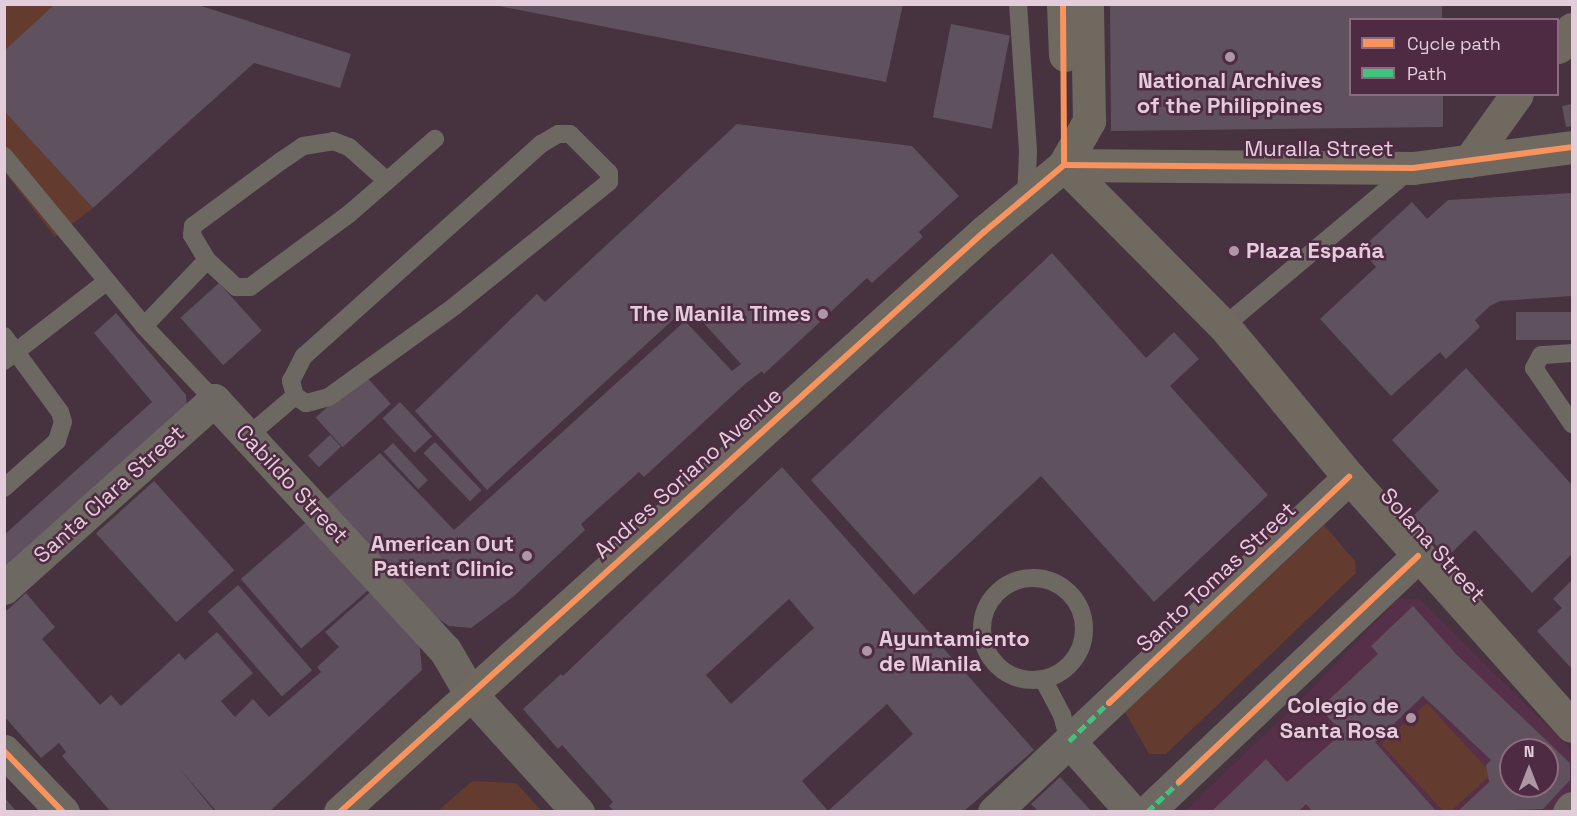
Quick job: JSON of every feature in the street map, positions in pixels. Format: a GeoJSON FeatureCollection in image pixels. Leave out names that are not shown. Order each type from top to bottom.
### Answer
{"type":"FeatureCollection","features":[{"type":"Feature","properties":{"kind":"street"},"geometry":{"type":"LineString","coordinates":[[1063,4],[1066,103],[1064,165]]}},
{"type":"Feature","properties":{"kind":"street"},"geometry":{"type":"LineString","coordinates":[[1064,165],[1089,121],[1087,4]]}},
{"type":"Feature","properties":{"kind":"street"},"geometry":{"type":"LineString","coordinates":[[1559,44],[1572,29]]}},
{"type":"Feature","properties":{"kind":"street"},"geometry":{"type":"LineString","coordinates":[[1469,161],[1516,96]]}},
{"type":"Feature","properties":{"kind":"street","name":"Muralla Street"},"geometry":{"type":"LineString","coordinates":[[1064,165],[1413,168],[1572,147]]}},
{"type":"Feature","properties":{"kind":"street","name":"Andres Soriano Avenue"},"geometry":{"type":"LineString","coordinates":[[340,812],[470,693],[1064,165]]}},
{"type":"Feature","properties":{"kind":"street","name":"Solana Street"},"geometry":{"type":"LineString","coordinates":[[1064,165],[1224,326],[1349,477],[1572,726]]}},
{"type":"Feature","properties":{"kind":"street","name":"Cabildo Street"},"geometry":{"type":"LineString","coordinates":[[214,400],[445,650],[470,693],[578,812]]}},
{"type":"Feature","properties":{"kind":"street","name":"Santa Clara Street"},"geometry":{"type":"LineString","coordinates":[[4,588],[214,400]]}},
{"type":"Feature","properties":{"kind":"street","name":"Santo Tomas Street"},"geometry":{"type":"LineString","coordinates":[[994,812],[1349,477]]}},
{"type":"Feature","properties":{"kind":"street"},"geometry":{"type":"LineString","coordinates":[[1147,812],[1418,556]]}},
{"type":"Feature","properties":{"kind":"street"},"geometry":{"type":"LineString","coordinates":[[1069,741],[1132,812]]}},
{"type":"Feature","properties":{"kind":"street"},"geometry":{"type":"LineString","coordinates":[[4,751],[63,812]]}},
{"type":"Feature","properties":{"kind":"street"},"geometry":{"type":"LineString","coordinates":[[1569,812],[1572,808]]}},
{"type":"Feature","properties":{"kind":"lane"},"geometry":{"type":"LineString","coordinates":[[1018,4],[1028,152],[1026,197]]}},
{"type":"Feature","properties":{"kind":"lane"},"geometry":{"type":"LineString","coordinates":[[558,134],[570,134],[609,173],[609,182],[455,306],[329,397],[306,403],[295,396],[291,381],[304,356],[541,144],[558,134]]}},
{"type":"Feature","properties":{"kind":"lane"},"geometry":{"type":"LineString","coordinates":[[387,181],[349,147],[333,141],[303,146],[193,226],[192,234],[207,260],[236,287],[250,287],[349,214],[435,140]]}},
{"type":"Feature","properties":{"kind":"lane","name":"Cabildo Street"},"geometry":{"type":"LineString","coordinates":[[4,156],[144,326],[214,400]]}},
{"type":"Feature","properties":{"kind":"lane"},"geometry":{"type":"LineString","coordinates":[[1224,326],[1413,168]]}},
{"type":"Feature","properties":{"kind":"lane"},"geometry":{"type":"LineString","coordinates":[[144,326],[207,260]]}},
{"type":"Feature","properties":{"kind":"lane"},"geometry":{"type":"LineString","coordinates":[[10,356],[107,281]]}},
{"type":"Feature","properties":{"kind":"lane"},"geometry":{"type":"LineString","coordinates":[[4,336],[10,356],[60,412],[62,430],[57,441],[4,488]]}},
{"type":"Feature","properties":{"kind":"lane"},"geometry":{"type":"LineString","coordinates":[[1572,353],[1541,355],[1534,368],[1572,424]]}},
{"type":"Feature","properties":{"kind":"lane"},"geometry":{"type":"LineString","coordinates":[[248,436],[295,396]]}},
{"type":"Feature","properties":{"kind":"lane"},"geometry":{"type":"LineString","coordinates":[[1023,578],[1040,578],[1062,586],[1078,603],[1084,619],[1082,643],[1071,664],[1043,679],[1027,680],[1005,671],[988,654],[982,639],[982,623],[995,594],[1023,578]]}},
{"type":"Feature","properties":{"kind":"lane"},"geometry":{"type":"LineString","coordinates":[[1043,679],[1062,715],[1069,741]]}},
{"type":"Feature","properties":{"kind":"shaded area"},"geometry":{"type":"Polygon","coordinates":[[[5,5],[55,5],[5,51],[5,5]]]}},
{"type":"Feature","properties":{"kind":"shaded area"},"geometry":{"type":"Polygon","coordinates":[[[4,111],[93,208],[55,237],[5,173],[4,111]]]}},
{"type":"Feature","properties":{"kind":"shaded area"},"geometry":{"type":"Polygon","coordinates":[[[1324,525],[1355,561],[1356,573],[1166,754],[1149,754],[1125,712],[1324,525]]]}},
{"type":"Feature","properties":{"kind":"shaded area","name":"Colegio de Santa Rosa"},"geometry":{"type":"Polygon","coordinates":[[[1398,599],[1420,599],[1572,750],[1572,793],[1553,811],[1184,812],[1299,702],[1398,599]]]}},
{"type":"Feature","properties":{"kind":"shaded area"},"geometry":{"type":"Polygon","coordinates":[[[1427,703],[1492,774],[1451,811],[1443,811],[1381,744],[1427,703]]]}},
{"type":"Feature","properties":{"kind":"shaded area"},"geometry":{"type":"Polygon","coordinates":[[[472,781],[516,783],[542,811],[438,811],[472,781]]]}},
{"type":"Feature","properties":{"kind":"building"},"geometry":{"type":"Polygon","coordinates":[[[55,4],[195,4],[351,54],[340,88],[254,63],[93,208],[4,111],[4,51],[55,4]]]}},
{"type":"Feature","properties":{"kind":"building"},"geometry":{"type":"Polygon","coordinates":[[[489,4],[903,4],[886,82],[489,4]]]}},
{"type":"Feature","properties":{"kind":"building","name":"National Archives of the Philippines"},"geometry":{"type":"Polygon","coordinates":[[[1110,5],[1442,5],[1442,18],[1349,18],[1349,96],[1443,96],[1443,127],[1111,131],[1110,5]]]}},
{"type":"Feature","properties":{"kind":"building"},"geometry":{"type":"Polygon","coordinates":[[[951,24],[1010,35],[992,129],[933,117],[951,24]]]}},
{"type":"Feature","properties":{"kind":"building"},"geometry":{"type":"Polygon","coordinates":[[[1572,104],[1572,126],[1566,127],[1562,106],[1572,104]]]}},
{"type":"Feature","properties":{"kind":"building"},"geometry":{"type":"Polygon","coordinates":[[[737,124],[912,146],[959,196],[919,232],[923,237],[872,283],[867,278],[764,374],[762,371],[745,384],[644,477],[639,472],[581,524],[585,530],[514,596],[471,628],[449,626],[434,616],[327,499],[380,453],[454,530],[685,321],[732,371],[741,364],[688,306],[487,490],[415,411],[537,294],[545,302],[737,124]]]}},
{"type":"Feature","properties":{"kind":"building"},"geometry":{"type":"Polygon","coordinates":[[[1572,193],[1572,296],[1500,301],[1490,306],[1475,320],[1480,327],[1446,359],[1440,352],[1391,396],[1320,319],[1376,267],[1361,249],[1412,202],[1427,219],[1448,200],[1572,193]]]}},
{"type":"Feature","properties":{"kind":"building"},"geometry":{"type":"Polygon","coordinates":[[[1052,253],[1146,358],[1174,332],[1199,359],[1170,386],[1268,495],[1154,602],[1041,476],[914,595],[811,480],[1052,253]]]}},
{"type":"Feature","properties":{"kind":"building"},"geometry":{"type":"Polygon","coordinates":[[[219,283],[262,331],[223,365],[180,318],[219,283]]]}},
{"type":"Feature","properties":{"kind":"building"},"geometry":{"type":"Polygon","coordinates":[[[1516,312],[1572,312],[1572,340],[1516,340],[1516,312]]]}},
{"type":"Feature","properties":{"kind":"building"},"geometry":{"type":"Polygon","coordinates":[[[116,313],[186,395],[187,413],[4,578],[4,535],[152,402],[94,333],[116,313]]]}},
{"type":"Feature","properties":{"kind":"building"},"geometry":{"type":"Polygon","coordinates":[[[1466,368],[1572,485],[1572,554],[1532,593],[1475,530],[1447,557],[1411,518],[1439,491],[1392,440],[1466,368]]]}},
{"type":"Feature","properties":{"kind":"building"},"geometry":{"type":"Polygon","coordinates":[[[364,374],[391,404],[342,447],[316,417],[364,374]]]}},
{"type":"Feature","properties":{"kind":"building"},"geometry":{"type":"Polygon","coordinates":[[[400,402],[432,436],[415,453],[382,418],[400,402]]]}},
{"type":"Feature","properties":{"kind":"building"},"geometry":{"type":"Polygon","coordinates":[[[330,435],[341,447],[319,467],[308,455],[330,435]]]}},
{"type":"Feature","properties":{"kind":"building"},"geometry":{"type":"Polygon","coordinates":[[[435,442],[482,490],[470,501],[423,453],[435,442]]]}},
{"type":"Feature","properties":{"kind":"building"},"geometry":{"type":"Polygon","coordinates":[[[393,443],[428,480],[418,489],[383,452],[393,443]]]}},
{"type":"Feature","properties":{"kind":"building","name":"Ayuntamiento de Manila"},"geometry":{"type":"Polygon","coordinates":[[[782,467],[1034,750],[963,812],[615,812],[609,806],[613,802],[562,745],[558,749],[523,709],[561,674],[563,676],[782,467]],[[789,599],[706,675],[731,704],[814,628],[789,599]],[[887,704],[802,781],[828,811],[913,734],[887,704]]]}},
{"type":"Feature","properties":{"kind":"building"},"geometry":{"type":"Polygon","coordinates":[[[154,481],[234,570],[176,622],[96,533],[154,481]]]}},
{"type":"Feature","properties":{"kind":"building"},"geometry":{"type":"Polygon","coordinates":[[[311,518],[371,587],[301,648],[241,579],[311,518]]]}},
{"type":"Feature","properties":{"kind":"building"},"geometry":{"type":"Polygon","coordinates":[[[1572,580],[1572,669],[1537,631],[1562,608],[1553,599],[1572,580]]]}},
{"type":"Feature","properties":{"kind":"building"},"geometry":{"type":"Polygon","coordinates":[[[238,585],[312,670],[282,697],[208,611],[238,585]]]}},
{"type":"Feature","properties":{"kind":"building"},"geometry":{"type":"Polygon","coordinates":[[[376,587],[419,639],[422,670],[269,812],[217,812],[179,768],[215,812],[111,812],[62,756],[66,752],[59,743],[41,758],[4,716],[4,613],[26,593],[55,627],[42,639],[100,705],[111,695],[121,706],[179,653],[185,660],[217,632],[253,673],[221,701],[235,717],[253,699],[269,717],[321,672],[317,667],[339,647],[325,632],[376,587]]]}},
{"type":"Feature","properties":{"kind":"building"},"geometry":{"type":"Polygon","coordinates":[[[1413,606],[1456,654],[1544,738],[1499,738],[1499,798],[1553,798],[1543,809],[1457,812],[1489,782],[1486,765],[1491,760],[1423,696],[1375,742],[1437,812],[1313,812],[1306,804],[1298,812],[1211,812],[1266,759],[1287,782],[1342,733],[1320,708],[1378,654],[1371,646],[1413,606]]]}},
{"type":"Feature","properties":{"kind":"building"},"geometry":{"type":"Polygon","coordinates":[[[1559,752],[1570,763],[1570,780],[1559,792],[1559,752]]]}},
{"type":"Feature","properties":{"kind":"building"},"geometry":{"type":"Polygon","coordinates":[[[1060,777],[1092,812],[1039,812],[1031,804],[1060,777]]]}},
{"type":"Feature","properties":{"kind":"building"},"geometry":{"type":"Polygon","coordinates":[[[4,797],[17,812],[4,812],[4,797]]]}},
{"type":"Feature","properties":{"kind":"marked path"},"geometry":{"type":"LineString","coordinates":[[1069,741],[1112,699]]}},
{"type":"Feature","properties":{"kind":"marked path"},"geometry":{"type":"LineString","coordinates":[[1147,812],[1182,779]]}},
{"type":"Feature","properties":{"kind":"cycle path"},"geometry":{"type":"LineString","coordinates":[[1063,4],[1064,165]]}},
{"type":"Feature","properties":{"kind":"cycle path"},"geometry":{"type":"LineString","coordinates":[[1064,165],[1413,168],[1572,147]]}},
{"type":"Feature","properties":{"kind":"cycle path"},"geometry":{"type":"LineString","coordinates":[[340,812],[984,232],[1064,165]]}},
{"type":"Feature","properties":{"kind":"cycle path"},"geometry":{"type":"LineString","coordinates":[[1109,703],[1349,477]]}},
{"type":"Feature","properties":{"kind":"cycle path"},"geometry":{"type":"LineString","coordinates":[[1179,782],[1418,556]]}},
{"type":"Feature","properties":{"kind":"cycle path"},"geometry":{"type":"LineString","coordinates":[[4,751],[63,812]]}},
{"type":"Feature","properties":{"kind":"place","name":"National Archives of the Philippines"},"geometry":{"type":"Point","coordinates":[1230,57]}},
{"type":"Feature","properties":{"kind":"place","name":"Plaza España"},"geometry":{"type":"Point","coordinates":[1234,251]}},
{"type":"Feature","properties":{"kind":"place","name":"The Manila Times"},"geometry":{"type":"Point","coordinates":[823,314]}},
{"type":"Feature","properties":{"kind":"place","name":"American Out Patient Clinic"},"geometry":{"type":"Point","coordinates":[527,556]}},
{"type":"Feature","properties":{"kind":"place","name":"Ayuntamiento de Manila"},"geometry":{"type":"Point","coordinates":[867,651]}},
{"type":"Feature","properties":{"kind":"place","name":"Colegio de Santa Rosa"},"geometry":{"type":"Point","coordinates":[1411,718]}}]}
